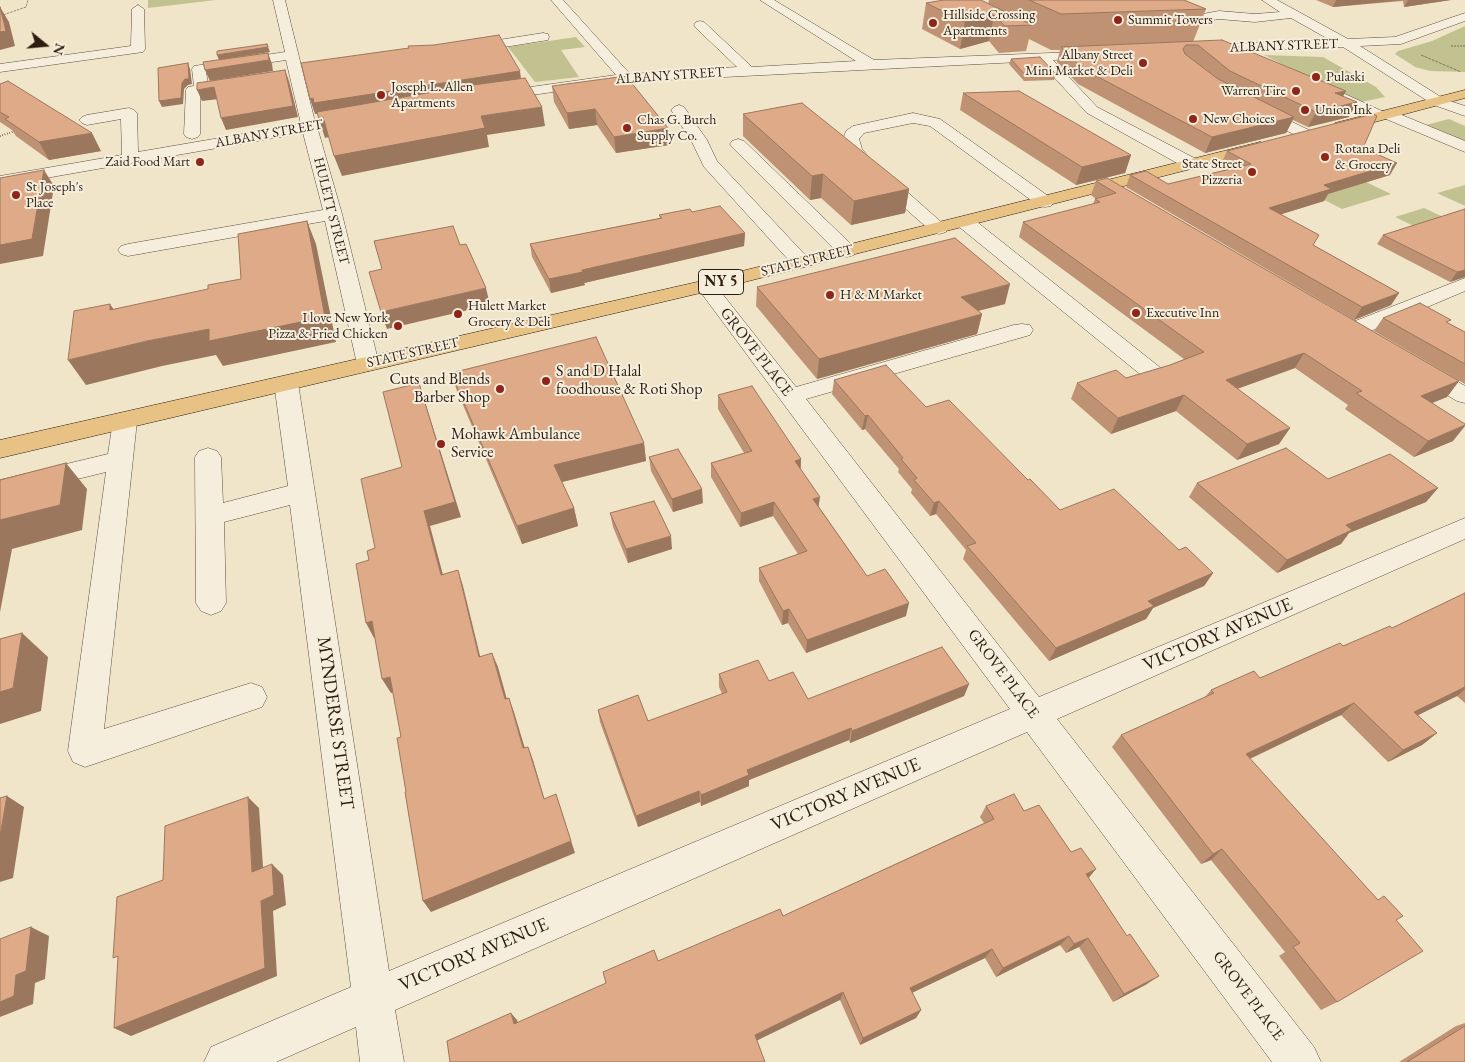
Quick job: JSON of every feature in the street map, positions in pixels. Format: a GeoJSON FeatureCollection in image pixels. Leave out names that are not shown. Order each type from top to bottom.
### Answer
{"type":"FeatureCollection","features":[{"type":"Feature","properties":{"kind":"main road","name":"STATE STREET"},"geometry":{"type":"LineString","coordinates":[[0,449],[706,286],[1045,202],[1465,94]]}},
{"type":"Feature","properties":{"kind":"street","name":"HULETT STREET"},"geometry":{"type":"LineString","coordinates":[[279,0],[309,127],[333,214],[368,364]]}},
{"type":"Feature","properties":{"kind":"street"},"geometry":{"type":"LineString","coordinates":[[557,0],[626,78]]}},
{"type":"Feature","properties":{"kind":"street"},"geometry":{"type":"LineString","coordinates":[[766,0],[871,64]]}},
{"type":"Feature","properties":{"kind":"street"},"geometry":{"type":"LineString","coordinates":[[1268,0],[1347,44],[1439,102],[1465,112]]}},
{"type":"Feature","properties":{"kind":"street"},"geometry":{"type":"LineString","coordinates":[[0,68],[138,49],[138,9]]}},
{"type":"Feature","properties":{"kind":"street"},"geometry":{"type":"LineString","coordinates":[[1192,26],[1219,15],[1253,24],[1294,14]]}},
{"type":"Feature","properties":{"kind":"street"},"geometry":{"type":"LineString","coordinates":[[1347,44],[1396,41],[1465,17]]}},
{"type":"Feature","properties":{"kind":"street"},"geometry":{"type":"LineString","coordinates":[[700,25],[749,71]]}},
{"type":"Feature","properties":{"kind":"street"},"geometry":{"type":"LineString","coordinates":[[456,50],[543,37]]}},
{"type":"Feature","properties":{"kind":"street"},"geometry":{"type":"LineString","coordinates":[[1212,38],[1263,61]]}},
{"type":"Feature","properties":{"kind":"street"},"geometry":{"type":"LineString","coordinates":[[1022,43],[1045,56],[1092,110],[1192,164]]}},
{"type":"Feature","properties":{"kind":"street","name":"ALBANY STREET"},"geometry":{"type":"LineString","coordinates":[[1187,50],[1347,44]]}},
{"type":"Feature","properties":{"kind":"street","name":"ALBANY STREET"},"geometry":{"type":"LineString","coordinates":[[477,98],[626,78],[1108,53]]}},
{"type":"Feature","properties":{"kind":"street"},"geometry":{"type":"LineString","coordinates":[[201,88],[199,69],[295,68]]}},
{"type":"Feature","properties":{"kind":"street"},"geometry":{"type":"LineString","coordinates":[[192,134],[193,90],[249,81]]}},
{"type":"Feature","properties":{"kind":"street"},"geometry":{"type":"LineString","coordinates":[[1311,83],[1384,115],[1465,147]]}},
{"type":"Feature","properties":{"kind":"street"},"geometry":{"type":"LineString","coordinates":[[1245,104],[1307,135]]}},
{"type":"Feature","properties":{"kind":"street"},"geometry":{"type":"LineString","coordinates":[[679,110],[699,140],[710,163],[800,262]]}},
{"type":"Feature","properties":{"kind":"street"},"geometry":{"type":"LineString","coordinates":[[87,120],[129,114],[130,158]]}},
{"type":"Feature","properties":{"kind":"street","name":"ALBANY STREET"},"geometry":{"type":"LineString","coordinates":[[3,174],[21,177],[374,116]]}},
{"type":"Feature","properties":{"kind":"street"},"geometry":{"type":"LineString","coordinates":[[939,228],[864,163],[854,149],[851,139],[852,134],[859,129],[913,118],[935,122],[1045,202]]}},
{"type":"Feature","properties":{"kind":"street"},"geometry":{"type":"LineString","coordinates":[[738,144],[847,251]]}},
{"type":"Feature","properties":{"kind":"street"},"geometry":{"type":"LineString","coordinates":[[1108,186],[1134,201]]}},
{"type":"Feature","properties":{"kind":"street"},"geometry":{"type":"LineString","coordinates":[[128,250],[333,214]]}},
{"type":"Feature","properties":{"kind":"street"},"geometry":{"type":"LineString","coordinates":[[965,222],[1154,374]]}},
{"type":"Feature","properties":{"kind":"street"},"geometry":{"type":"LineString","coordinates":[[1377,344],[1345,325],[1465,284]]}},
{"type":"Feature","properties":{"kind":"street","name":"GROVE PLACE"},"geometry":{"type":"LineString","coordinates":[[706,286],[1299,1062]]}},
{"type":"Feature","properties":{"kind":"street"},"geometry":{"type":"LineString","coordinates":[[790,396],[1022,330]]}},
{"type":"Feature","properties":{"kind":"street"},"geometry":{"type":"LineString","coordinates":[[1401,358],[1465,396]]}},
{"type":"Feature","properties":{"kind":"street","name":"MYNDERSE STREET"},"geometry":{"type":"LineString","coordinates":[[286,383],[382,1062]]}},
{"type":"Feature","properties":{"kind":"street"},"geometry":{"type":"LineString","coordinates":[[124,421],[85,751],[251,697]]}},
{"type":"Feature","properties":{"kind":"street"},"geometry":{"type":"LineString","coordinates":[[208,457],[211,603]]}},
{"type":"Feature","properties":{"kind":"street"},"geometry":{"type":"LineString","coordinates":[[0,489],[119,460]]}},
{"type":"Feature","properties":{"kind":"street"},"geometry":{"type":"LineString","coordinates":[[210,516],[302,492]]}},
{"type":"Feature","properties":{"kind":"street","name":"VICTORY AVENUE"},"geometry":{"type":"LineString","coordinates":[[226,1062],[1465,528]]}},
{"type":"Feature","properties":{"kind":"path"},"geometry":{"type":"LineString","coordinates":[[0,16],[26,6],[28,0]]}},
{"type":"Feature","properties":{"kind":"path"},"geometry":{"type":"LineString","coordinates":[[1418,54],[1465,74]]}},
{"type":"Feature","properties":{"kind":"path"},"geometry":{"type":"LineString","coordinates":[[0,136],[18,130]]}},
{"type":"Feature","properties":{"kind":"green space"},"geometry":{"type":"Polygon","coordinates":[[[148,0],[216,0],[148,8],[148,0]]]}},
{"type":"Feature","properties":{"kind":"green space"},"geometry":{"type":"Polygon","coordinates":[[[1465,26],[1465,72],[1430,71],[1415,67],[1395,54],[1398,51],[1432,41],[1465,26]]]}},
{"type":"Feature","properties":{"kind":"green space"},"geometry":{"type":"Polygon","coordinates":[[[576,37],[585,47],[561,50],[579,77],[535,82],[508,47],[576,37]]]}},
{"type":"Feature","properties":{"kind":"green space"},"geometry":{"type":"Polygon","coordinates":[[[1264,55],[1323,57],[1376,87],[1385,97],[1362,102],[1264,55]]]}},
{"type":"Feature","properties":{"kind":"green space"},"geometry":{"type":"Polygon","coordinates":[[[1449,119],[1465,126],[1465,141],[1426,125],[1449,119]]]}},
{"type":"Feature","properties":{"kind":"green space"},"geometry":{"type":"Polygon","coordinates":[[[1312,156],[1391,194],[1342,209],[1264,169],[1312,156]]]}},
{"type":"Feature","properties":{"kind":"green space"},"geometry":{"type":"Polygon","coordinates":[[[1465,185],[1465,206],[1437,193],[1465,185]]]}},
{"type":"Feature","properties":{"kind":"green space"},"geometry":{"type":"Polygon","coordinates":[[[1424,208],[1465,227],[1465,251],[1395,217],[1424,208]]]}},
{"type":"Feature","properties":{"kind":"building"},"geometry":{"type":"Polygon","coordinates":[[[944,0],[981,0],[1032,25],[1005,26],[994,15],[965,22],[926,3],[944,0]]]}},
{"type":"Feature","properties":{"kind":"building"},"geometry":{"type":"Polygon","coordinates":[[[1029,0],[1184,0],[1206,9],[1061,14],[1029,0]]]}},
{"type":"Feature","properties":{"kind":"building"},"geometry":{"type":"Polygon","coordinates":[[[0,7],[6,31],[0,32],[0,7]]]}},
{"type":"Feature","properties":{"kind":"building"},"geometry":{"type":"Polygon","coordinates":[[[499,35],[520,71],[314,103],[313,98],[310,99],[301,63],[409,48],[408,46],[434,45],[499,35]]]}},
{"type":"Feature","properties":{"kind":"building"},"geometry":{"type":"Polygon","coordinates":[[[1222,40],[1346,91],[1335,93],[1357,102],[1316,112],[1230,71],[1198,45],[1186,45],[1183,49],[1185,54],[1218,79],[1294,117],[1212,137],[1083,69],[1061,47],[1222,40]]]}},
{"type":"Feature","properties":{"kind":"building"},"geometry":{"type":"Polygon","coordinates":[[[267,44],[268,47],[217,55],[217,51],[267,44]]]}},
{"type":"Feature","properties":{"kind":"building"},"geometry":{"type":"Polygon","coordinates":[[[268,53],[269,60],[205,70],[203,62],[268,53]]]}},
{"type":"Feature","properties":{"kind":"building"},"geometry":{"type":"Polygon","coordinates":[[[1040,57],[1056,74],[1026,76],[1011,59],[1040,57]]]}},
{"type":"Feature","properties":{"kind":"building"},"geometry":{"type":"Polygon","coordinates":[[[188,63],[189,79],[185,79],[182,83],[181,98],[159,101],[158,68],[188,63]]]}},
{"type":"Feature","properties":{"kind":"building"},"geometry":{"type":"Polygon","coordinates":[[[285,70],[293,106],[221,118],[214,87],[197,90],[197,83],[285,70]]]}},
{"type":"Feature","properties":{"kind":"building"},"geometry":{"type":"Polygon","coordinates":[[[626,76],[668,128],[614,137],[595,109],[567,113],[552,86],[626,76]]]}},
{"type":"Feature","properties":{"kind":"building"},"geometry":{"type":"Polygon","coordinates":[[[525,78],[542,107],[481,116],[485,128],[334,156],[323,117],[319,119],[317,112],[473,85],[525,78]]]}},
{"type":"Feature","properties":{"kind":"building"},"geometry":{"type":"Polygon","coordinates":[[[8,81],[92,133],[39,142],[5,119],[9,117],[0,112],[0,84],[8,81]]]}},
{"type":"Feature","properties":{"kind":"building"},"geometry":{"type":"Polygon","coordinates":[[[1019,91],[1131,155],[1082,167],[963,93],[1019,91]]]}},
{"type":"Feature","properties":{"kind":"building"},"geometry":{"type":"Polygon","coordinates":[[[802,103],[909,189],[854,201],[823,174],[812,176],[743,114],[802,103]]]}},
{"type":"Feature","properties":{"kind":"building"},"geometry":{"type":"Polygon","coordinates":[[[1373,114],[1377,116],[1363,148],[1397,163],[1324,185],[1331,189],[1269,208],[1319,235],[1313,245],[1399,293],[1362,307],[1130,175],[1146,171],[1168,184],[1251,164],[1227,151],[1373,114]]]}},
{"type":"Feature","properties":{"kind":"building"},"geometry":{"type":"Polygon","coordinates":[[[44,170],[32,239],[0,245],[0,178],[44,170]]]}},
{"type":"Feature","properties":{"kind":"building"},"geometry":{"type":"Polygon","coordinates":[[[1107,178],[1459,381],[1421,396],[1465,425],[1428,441],[1356,393],[1362,391],[1304,353],[1226,380],[1290,428],[1247,444],[1184,395],[1118,418],[1077,383],[1116,370],[1126,378],[1170,365],[1204,352],[1023,222],[1100,202],[1095,199],[1116,193],[1096,181],[1107,178]]]}},
{"type":"Feature","properties":{"kind":"building"},"geometry":{"type":"Polygon","coordinates":[[[720,206],[745,233],[549,279],[530,244],[662,218],[659,215],[690,209],[692,212],[720,206]]]}},
{"type":"Feature","properties":{"kind":"building"},"geometry":{"type":"Polygon","coordinates":[[[1465,209],[1465,270],[1457,272],[1383,235],[1465,209]]]}},
{"type":"Feature","properties":{"kind":"building"},"geometry":{"type":"Polygon","coordinates":[[[307,221],[325,317],[209,341],[209,329],[147,341],[68,360],[74,311],[110,304],[110,310],[208,289],[208,285],[241,279],[238,234],[307,221]]]}},
{"type":"Feature","properties":{"kind":"building"},"geometry":{"type":"Polygon","coordinates":[[[453,226],[460,245],[466,244],[486,288],[381,312],[369,272],[382,269],[374,241],[453,226]]]}},
{"type":"Feature","properties":{"kind":"building"},"geometry":{"type":"Polygon","coordinates":[[[955,238],[1010,284],[961,297],[982,314],[819,359],[757,287],[955,238]]]}},
{"type":"Feature","properties":{"kind":"building"},"geometry":{"type":"Polygon","coordinates":[[[1420,303],[1451,320],[1446,322],[1465,332],[1465,364],[1383,318],[1420,303]]]}},
{"type":"Feature","properties":{"kind":"building"},"geometry":{"type":"Polygon","coordinates":[[[596,337],[644,443],[554,465],[574,508],[517,526],[451,373],[596,337]]]}},
{"type":"Feature","properties":{"kind":"building"},"geometry":{"type":"Polygon","coordinates":[[[886,365],[926,407],[949,400],[1060,510],[1114,489],[1179,550],[1186,547],[1213,573],[1148,601],[1154,606],[1056,648],[967,546],[976,543],[939,501],[934,503],[914,480],[917,478],[901,459],[903,458],[868,415],[865,416],[834,380],[886,365]]]}},
{"type":"Feature","properties":{"kind":"building"},"geometry":{"type":"Polygon","coordinates":[[[419,383],[455,502],[424,511],[441,575],[458,570],[479,657],[492,653],[505,699],[509,698],[523,748],[528,747],[544,799],[556,794],[571,841],[423,901],[397,738],[401,737],[390,677],[382,679],[372,621],[366,623],[356,564],[369,560],[367,551],[375,548],[361,479],[402,467],[383,392],[419,383]]]}},
{"type":"Feature","properties":{"kind":"building"},"geometry":{"type":"Polygon","coordinates":[[[752,386],[801,459],[795,461],[820,497],[813,499],[867,576],[885,569],[909,603],[807,640],[789,609],[783,611],[759,568],[807,551],[774,502],[741,513],[711,463],[752,451],[718,395],[752,386]]]}},
{"type":"Feature","properties":{"kind":"building"},"geometry":{"type":"Polygon","coordinates":[[[1286,448],[1328,479],[1390,454],[1438,488],[1346,525],[1352,530],[1287,560],[1197,483],[1286,448]]]}},
{"type":"Feature","properties":{"kind":"building"},"geometry":{"type":"Polygon","coordinates":[[[678,449],[702,489],[672,499],[649,457],[678,449]]]}},
{"type":"Feature","properties":{"kind":"building"},"geometry":{"type":"Polygon","coordinates":[[[66,463],[60,505],[0,520],[0,480],[66,463]]]}},
{"type":"Feature","properties":{"kind":"building"},"geometry":{"type":"Polygon","coordinates":[[[654,501],[671,536],[626,549],[610,513],[654,501]]]}},
{"type":"Feature","properties":{"kind":"building"},"geometry":{"type":"Polygon","coordinates":[[[1465,593],[1465,687],[1414,712],[1437,733],[1403,750],[1354,703],[1246,754],[1378,900],[1384,896],[1403,916],[1396,920],[1423,951],[1337,1002],[1293,947],[1300,943],[1222,849],[1213,854],[1121,735],[1214,693],[1211,690],[1254,671],[1260,678],[1340,643],[1343,646],[1390,626],[1392,628],[1465,593]]]}},
{"type":"Feature","properties":{"kind":"building"},"geometry":{"type":"Polygon","coordinates":[[[22,633],[13,688],[0,692],[0,639],[22,633]]]}},
{"type":"Feature","properties":{"kind":"building"},"geometry":{"type":"Polygon","coordinates":[[[942,647],[969,684],[852,731],[851,728],[747,770],[749,775],[701,795],[699,791],[636,816],[598,710],[638,695],[648,721],[727,692],[719,674],[758,660],[769,681],[793,672],[808,699],[942,647]]]}},
{"type":"Feature","properties":{"kind":"building"},"geometry":{"type":"Polygon","coordinates":[[[1014,794],[1024,811],[1039,805],[1071,852],[1081,848],[1096,869],[1086,874],[1127,936],[1130,934],[1159,976],[1124,994],[1088,938],[1074,944],[1069,936],[1003,968],[992,949],[910,988],[921,1010],[863,1038],[843,992],[755,1035],[765,1062],[450,1062],[447,1041],[511,1013],[514,1024],[606,983],[603,972],[654,950],[658,961],[780,909],[783,916],[994,819],[986,806],[1014,794]]]}},
{"type":"Feature","properties":{"kind":"building"},"geometry":{"type":"Polygon","coordinates":[[[7,796],[0,836],[0,798],[7,796]]]}},
{"type":"Feature","properties":{"kind":"building"},"geometry":{"type":"Polygon","coordinates":[[[248,797],[252,872],[272,864],[274,895],[261,901],[265,968],[114,1028],[118,956],[113,958],[117,897],[163,880],[165,826],[248,797]]]}},
{"type":"Feature","properties":{"kind":"building"},"geometry":{"type":"Polygon","coordinates":[[[31,927],[26,971],[16,975],[14,996],[0,1002],[0,939],[31,927]]]}},
{"type":"Feature","properties":{"kind":"building"},"geometry":{"type":"Polygon","coordinates":[[[1465,1026],[1465,1062],[1407,1062],[1465,1026]]]}},
{"type":"Feature","properties":{"kind":"place","name":"Summit Towers"},"geometry":{"type":"Point","coordinates":[1118,20]}},
{"type":"Feature","properties":{"kind":"place","name":"Hillside Crossing Apartments"},"geometry":{"type":"Point","coordinates":[933,23]}},
{"type":"Feature","properties":{"kind":"place","name":"Albany Street Mini Market & Deli"},"geometry":{"type":"Point","coordinates":[1143,63]}},
{"type":"Feature","properties":{"kind":"place","name":"Pulaski"},"geometry":{"type":"Point","coordinates":[1316,77]}},
{"type":"Feature","properties":{"kind":"place","name":"Warren Tire"},"geometry":{"type":"Point","coordinates":[1296,91]}},
{"type":"Feature","properties":{"kind":"place","name":"Joseph L. Allen Apartments"},"geometry":{"type":"Point","coordinates":[381,95]}},
{"type":"Feature","properties":{"kind":"place","name":"Union Ink"},"geometry":{"type":"Point","coordinates":[1305,110]}},
{"type":"Feature","properties":{"kind":"place","name":"New Choices"},"geometry":{"type":"Point","coordinates":[1193,119]}},
{"type":"Feature","properties":{"kind":"place","name":"Chas G. Burch Supply Co."},"geometry":{"type":"Point","coordinates":[627,128]}},
{"type":"Feature","properties":{"kind":"place","name":"Rotana Deli & Grocery"},"geometry":{"type":"Point","coordinates":[1325,157]}},
{"type":"Feature","properties":{"kind":"place","name":"Zaid Food Mart"},"geometry":{"type":"Point","coordinates":[200,162]}},
{"type":"Feature","properties":{"kind":"place","name":"State Street Pizzeria"},"geometry":{"type":"Point","coordinates":[1252,172]}},
{"type":"Feature","properties":{"kind":"place","name":"St Joseph's Place"},"geometry":{"type":"Point","coordinates":[16,195]}},
{"type":"Feature","properties":{"kind":"place","name":"H & M Market"},"geometry":{"type":"Point","coordinates":[830,295]}},
{"type":"Feature","properties":{"kind":"place","name":"Executive Inn"},"geometry":{"type":"Point","coordinates":[1136,313]}},
{"type":"Feature","properties":{"kind":"place","name":"Hulett Market Grocery & Deli"},"geometry":{"type":"Point","coordinates":[458,314]}},
{"type":"Feature","properties":{"kind":"place","name":"I love New York Pizza & Fried Chicken"},"geometry":{"type":"Point","coordinates":[398,326]}},
{"type":"Feature","properties":{"kind":"place","name":"S and D Halal foodhouse & Roti Shop"},"geometry":{"type":"Point","coordinates":[546,381]}},
{"type":"Feature","properties":{"kind":"place","name":"Cuts and Blends Barber Shop"},"geometry":{"type":"Point","coordinates":[500,389]}},
{"type":"Feature","properties":{"kind":"place","name":"Mohawk Ambulance Service"},"geometry":{"type":"Point","coordinates":[441,444]}}]}
